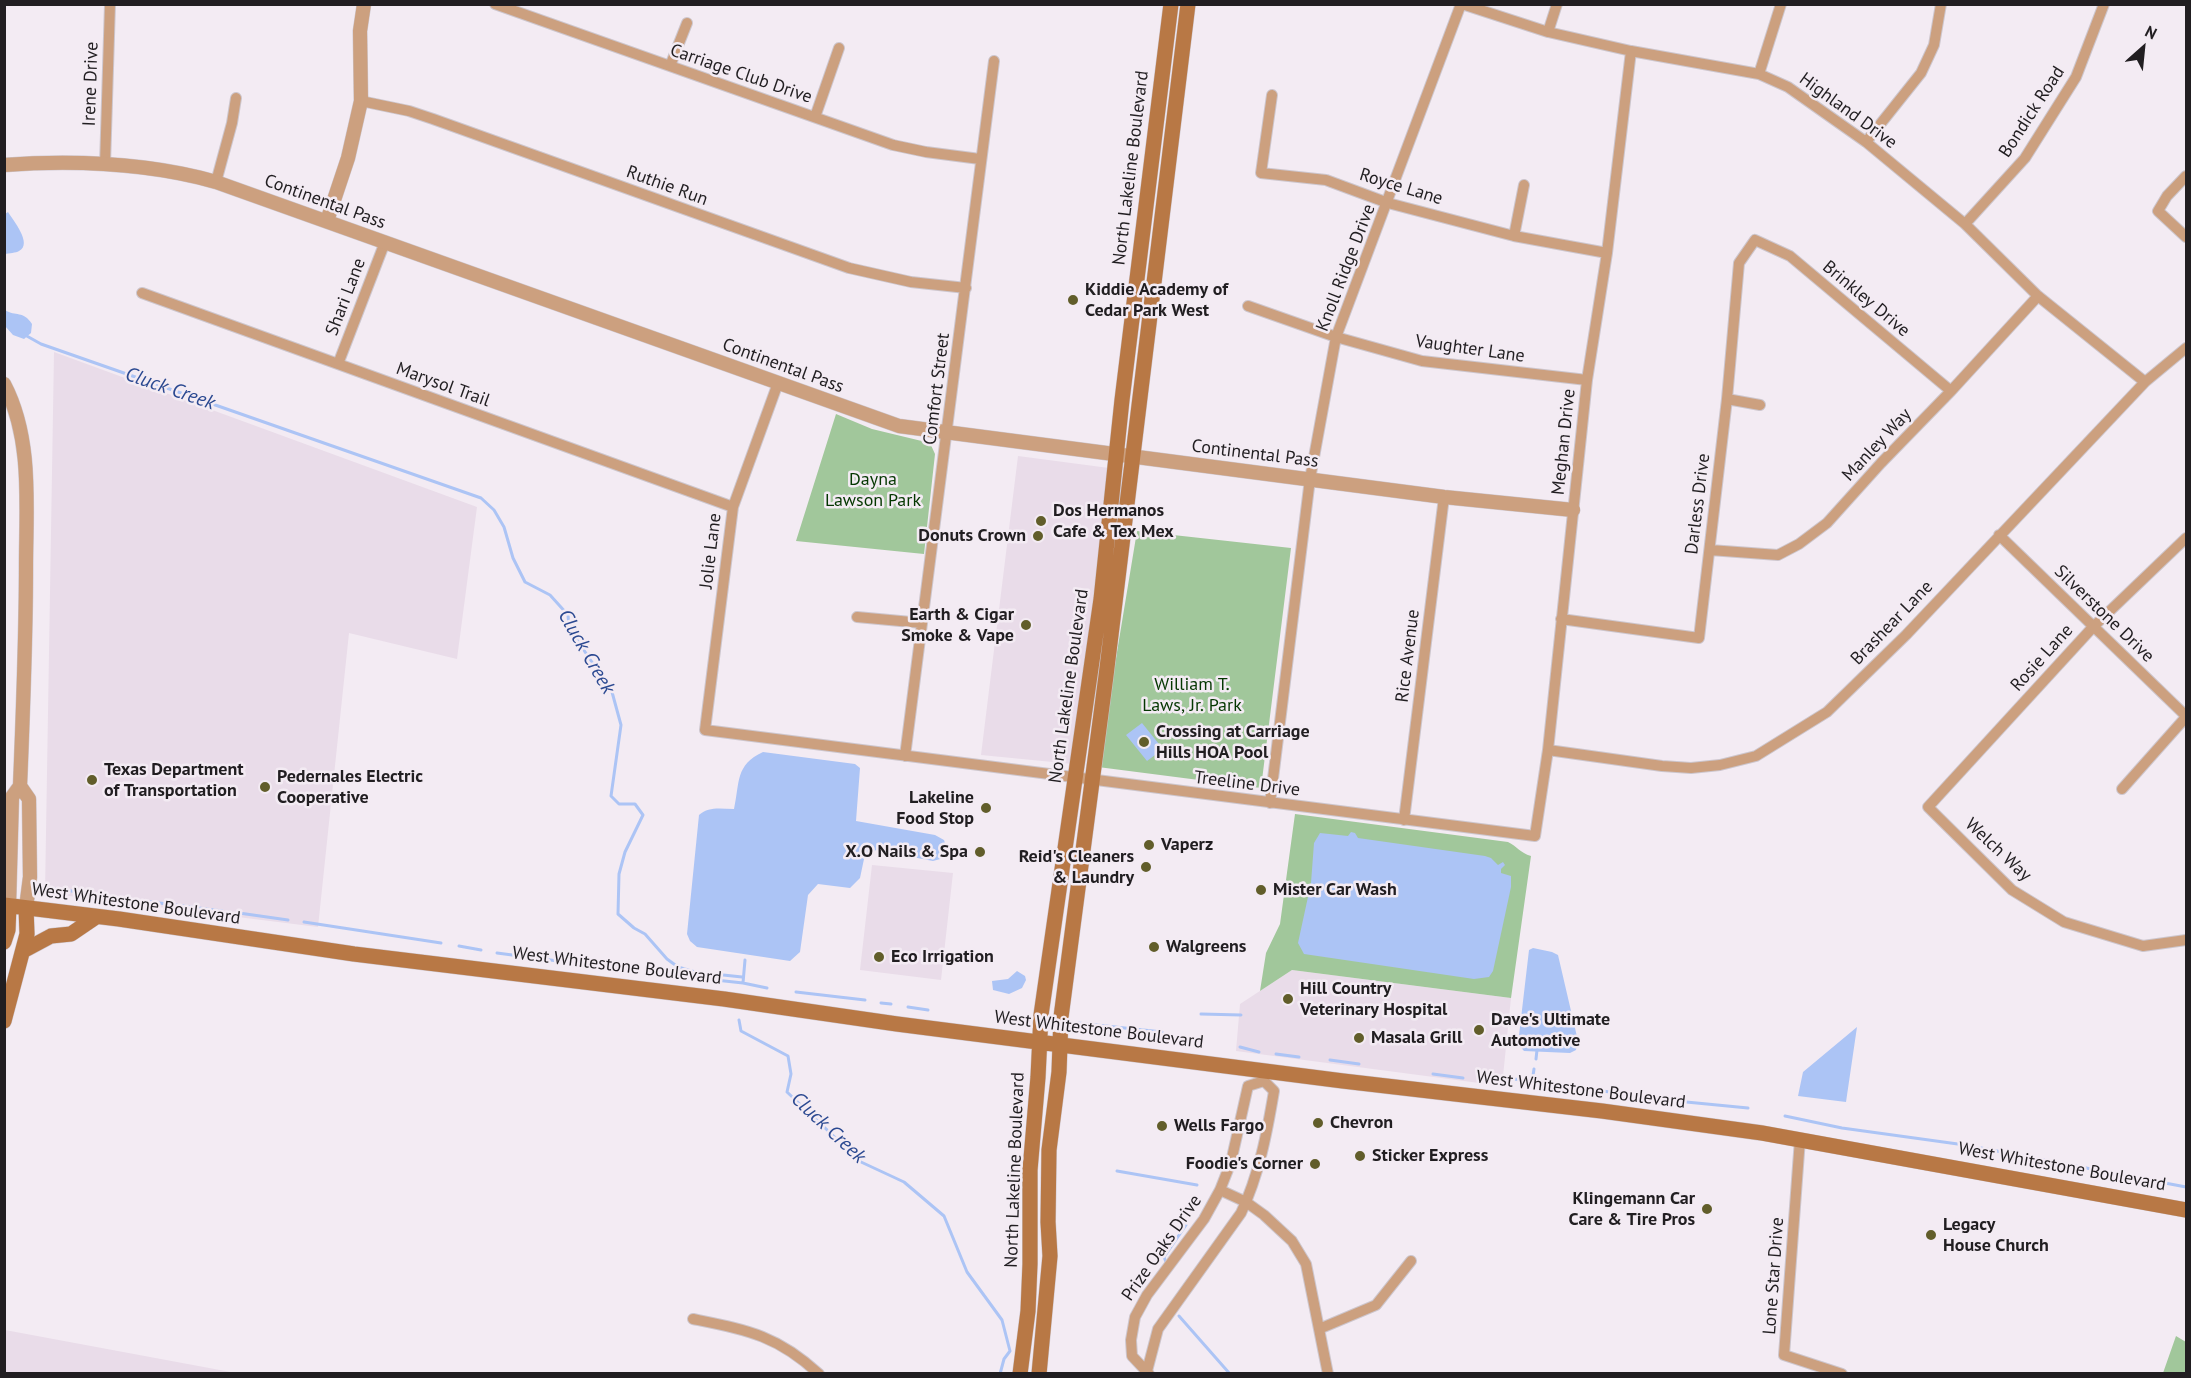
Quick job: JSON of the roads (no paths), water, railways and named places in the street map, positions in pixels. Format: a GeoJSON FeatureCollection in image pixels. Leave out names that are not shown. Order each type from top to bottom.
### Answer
{"type":"FeatureCollection","features":[{"type":"Feature","properties":{"kind":"main road","name":"North Lakeline Boulevard"},"geometry":{"type":"LineString","coordinates":[[1020,1374],[1028,1311],[1030,1170],[1041,1015],[1102,593],[1116,455],[1171,4]]}},
{"type":"Feature","properties":{"kind":"main road","name":"North Lakeline Boulevard"},"geometry":{"type":"LineString","coordinates":[[1039,1374],[1050,1256],[1049,1150],[1059,1072],[1061,1017],[1188,4]]}},
{"type":"Feature","properties":{"kind":"main road","name":"West Whitestone Boulevard"},"geometry":{"type":"LineString","coordinates":[[7,905],[354,954],[724,999],[1265,1076],[1602,1111],[1800,1139],[2187,1210]]}},
{"type":"Feature","properties":{"kind":"main road"},"geometry":{"type":"LineString","coordinates":[[4,942],[8,930],[7,905]]}},
{"type":"Feature","properties":{"kind":"main road"},"geometry":{"type":"LineString","coordinates":[[4,1021],[27,934],[26,908]]}},
{"type":"Feature","properties":{"kind":"main road"},"geometry":{"type":"LineString","coordinates":[[23,951],[51,936],[71,934],[96,917]]}},
{"type":"Feature","properties":{"kind":"street","name":"Irene Drive"},"geometry":{"type":"LineString","coordinates":[[105,165],[110,4]]}},
{"type":"Feature","properties":{"kind":"street"},"geometry":{"type":"LineString","coordinates":[[327,221],[348,158],[361,101],[360,31],[364,4]]}},
{"type":"Feature","properties":{"kind":"street","name":"Carriage Club Drive"},"geometry":{"type":"LineString","coordinates":[[495,4],[893,145],[980,159]]}},
{"type":"Feature","properties":{"kind":"street","name":"Highland Drive"},"geometry":{"type":"LineString","coordinates":[[1461,4],[1548,32],[1631,51],[1759,74],[1788,87],[1866,142],[1965,224],[2038,296],[2145,382]]}},
{"type":"Feature","properties":{"kind":"street","name":"Knoll Ridge Drive"},"geometry":{"type":"LineString","coordinates":[[1270,803],[1310,479],[1336,337],[1461,4]]}},
{"type":"Feature","properties":{"kind":"street"},"geometry":{"type":"LineString","coordinates":[[1548,32],[1557,4]]}},
{"type":"Feature","properties":{"kind":"street"},"geometry":{"type":"LineString","coordinates":[[1759,74],[1781,4]]}},
{"type":"Feature","properties":{"kind":"street"},"geometry":{"type":"LineString","coordinates":[[1866,142],[1920,74],[1934,45],[1941,4]]}},
{"type":"Feature","properties":{"kind":"street","name":"Bondick Road"},"geometry":{"type":"LineString","coordinates":[[1965,224],[2025,158],[2076,77],[2104,4]]}},
{"type":"Feature","properties":{"kind":"street"},"geometry":{"type":"LineString","coordinates":[[670,66],[687,23]]}},
{"type":"Feature","properties":{"kind":"street"},"geometry":{"type":"LineString","coordinates":[[815,117],[839,48]]}},
{"type":"Feature","properties":{"kind":"street","name":"Meghan Drive"},"geometry":{"type":"LineString","coordinates":[[1535,836],[1548,750],[1587,380],[1607,253],[1631,51]]}},
{"type":"Feature","properties":{"kind":"street","name":"Comfort Street"},"geometry":{"type":"LineString","coordinates":[[905,756],[994,61]]}},
{"type":"Feature","properties":{"kind":"street","name":"Royce Lane"},"geometry":{"type":"LineString","coordinates":[[1272,95],[1262,173],[1326,180],[1388,203],[1514,236],[1607,253]]}},
{"type":"Feature","properties":{"kind":"street"},"geometry":{"type":"LineString","coordinates":[[216,182],[232,123],[236,98]]}},
{"type":"Feature","properties":{"kind":"street","name":"Ruthie Run"},"geometry":{"type":"LineString","coordinates":[[361,101],[409,111],[433,119],[849,268],[911,282],[966,288]]}},
{"type":"Feature","properties":{"kind":"street","name":"Continental Pass"},"geometry":{"type":"LineString","coordinates":[[4,165],[105,165],[156,168],[216,182],[899,426],[1444,497],[1573,510]]}},
{"type":"Feature","properties":{"kind":"street"},"geometry":{"type":"LineString","coordinates":[[2187,176],[2167,196],[2158,211],[2187,237]]}},
{"type":"Feature","properties":{"kind":"street"},"geometry":{"type":"LineString","coordinates":[[1514,236],[1524,185]]}},
{"type":"Feature","properties":{"kind":"street","name":"Brinkley Drive"},"geometry":{"type":"LineString","coordinates":[[1755,240],[1790,256],[1951,391]]}},
{"type":"Feature","properties":{"kind":"street","name":"Darless Drive"},"geometry":{"type":"LineString","coordinates":[[1561,619],[1699,638],[1727,399],[1739,263],[1755,240]]}},
{"type":"Feature","properties":{"kind":"street","name":"Shari Lane"},"geometry":{"type":"LineString","coordinates":[[338,364],[385,242]]}},
{"type":"Feature","properties":{"kind":"street","name":"Marysol Trail"},"geometry":{"type":"LineString","coordinates":[[142,293],[733,507]]}},
{"type":"Feature","properties":{"kind":"street","name":"Manley Way"},"geometry":{"type":"LineString","coordinates":[[1710,550],[1778,555],[1799,544],[1827,523],[2038,296]]}},
{"type":"Feature","properties":{"kind":"street","name":"Vaughter Lane"},"geometry":{"type":"LineString","coordinates":[[1248,306],[1336,337],[1422,361],[1587,380]]}},
{"type":"Feature","properties":{"kind":"street","name":"Brashear Lane"},"geometry":{"type":"LineString","coordinates":[[1548,750],[1662,766],[1691,768],[1720,765],[1756,756],[1827,712],[1906,635],[2145,382],[2187,348]]}},
{"type":"Feature","properties":{"kind":"street","name":"Jolie Lane"},"geometry":{"type":"LineString","coordinates":[[705,730],[733,507],[778,383]]}},
{"type":"Feature","properties":{"kind":"street"},"geometry":{"type":"LineString","coordinates":[[4,384],[24,441],[26,510],[26,649],[20,786],[12,797],[7,905]]}},
{"type":"Feature","properties":{"kind":"street"},"geometry":{"type":"LineString","coordinates":[[1727,399],[1760,405]]}},
{"type":"Feature","properties":{"kind":"street","name":"Rice Avenue"},"geometry":{"type":"LineString","coordinates":[[1404,820],[1444,497]]}},
{"type":"Feature","properties":{"kind":"street","name":"Silverstone Drive"},"geometry":{"type":"LineString","coordinates":[[1999,535],[2187,717]]}},
{"type":"Feature","properties":{"kind":"street","name":"Rosie Lane"},"geometry":{"type":"LineString","coordinates":[[1928,807],[2093,627],[2187,538]]}},
{"type":"Feature","properties":{"kind":"street"},"geometry":{"type":"LineString","coordinates":[[857,617],[922,623]]}},
{"type":"Feature","properties":{"kind":"street"},"geometry":{"type":"LineString","coordinates":[[2122,789],[2187,717]]}},
{"type":"Feature","properties":{"kind":"street","name":"Treeline Drive"},"geometry":{"type":"LineString","coordinates":[[705,730],[1535,836]]}},
{"type":"Feature","properties":{"kind":"street"},"geometry":{"type":"LineString","coordinates":[[20,786],[29,799],[30,877],[26,908]]}},
{"type":"Feature","properties":{"kind":"street","name":"Welch Way"},"geometry":{"type":"LineString","coordinates":[[1928,807],[2012,890],[2064,922],[2143,946],[2187,940]]}},
{"type":"Feature","properties":{"kind":"street","name":"Prize Oaks Drive"},"geometry":{"type":"LineString","coordinates":[[1265,1076],[1274,1092],[1267,1134],[1246,1202],[1241,1214],[1158,1329],[1148,1372],[1132,1356],[1131,1340],[1135,1317],[1147,1295],[1204,1219],[1220,1190],[1231,1162],[1248,1086],[1265,1076]]}},
{"type":"Feature","properties":{"kind":"street","name":"Lone Star Drive"},"geometry":{"type":"LineString","coordinates":[[1800,1139],[1784,1355],[1842,1374]]}},
{"type":"Feature","properties":{"kind":"street"},"geometry":{"type":"LineString","coordinates":[[1220,1190],[1246,1202],[1292,1241],[1306,1264],[1328,1374]]}},
{"type":"Feature","properties":{"kind":"street"},"geometry":{"type":"LineString","coordinates":[[1319,1329],[1376,1305],[1411,1261]]}},
{"type":"Feature","properties":{"kind":"street"},"geometry":{"type":"LineString","coordinates":[[693,1319],[738,1327],[762,1335],[797,1355],[819,1374]]}},
{"type":"Feature","properties":{"kind":"water"},"geometry":{"type":"Polygon","coordinates":[[[8,212],[21,232],[24,243],[23,248],[19,251],[5,254],[5,214],[8,212]]]}},
{"type":"Feature","properties":{"kind":"water"},"geometry":{"type":"Polygon","coordinates":[[[5,310],[26,317],[32,324],[31,333],[24,339],[13,335],[5,326],[5,310]]]}},
{"type":"Feature","properties":{"kind":"water","name":"Crossing at Carriage Hills HOA Pool"},"geometry":{"type":"Polygon","coordinates":[[[1142,723],[1163,749],[1147,761],[1126,735],[1142,723]]]}},
{"type":"Feature","properties":{"kind":"water"},"geometry":{"type":"Polygon","coordinates":[[[763,752],[855,764],[860,768],[856,821],[935,835],[944,840],[947,849],[944,858],[933,861],[876,850],[864,859],[860,878],[850,888],[818,884],[808,895],[800,952],[790,961],[697,947],[690,941],[687,934],[699,815],[711,809],[734,809],[738,783],[743,769],[754,757],[763,752]]]}},
{"type":"Feature","properties":{"kind":"water"},"geometry":{"type":"Polygon","coordinates":[[[1351,832],[1355,833],[1358,838],[1485,856],[1498,865],[1503,862],[1505,865],[1501,873],[1511,876],[1511,887],[1493,971],[1489,977],[1474,979],[1304,954],[1298,943],[1311,883],[1314,843],[1320,833],[1348,836],[1351,832]]]}},
{"type":"Feature","properties":{"kind":"water"},"geometry":{"type":"Polygon","coordinates":[[[1533,948],[1558,955],[1578,1041],[1576,1050],[1570,1053],[1524,1051],[1518,1044],[1529,950],[1533,948]]]}},
{"type":"Feature","properties":{"kind":"water"},"geometry":{"type":"Polygon","coordinates":[[[1017,971],[1025,976],[1026,980],[1022,988],[1009,994],[993,990],[992,981],[1008,979],[1017,971]]]}},
{"type":"Feature","properties":{"kind":"water"},"geometry":{"type":"Polygon","coordinates":[[[1857,1027],[1846,1102],[1798,1096],[1803,1072],[1857,1027]]]}},
{"type":"Feature","properties":{"kind":"waterway","name":"Cluck Creek"},"geometry":{"type":"LineString","coordinates":[[25,335],[41,344],[481,498],[494,510],[504,527],[513,558],[525,582],[550,595],[568,615],[569,628],[612,692],[621,725],[611,796],[619,804],[635,804],[643,815],[625,852],[619,874],[618,914],[645,934],[667,959],[678,967],[695,972],[742,977]]}},
{"type":"Feature","properties":{"kind":"waterway"},"geometry":{"type":"LineString","coordinates":[[51,888],[112,897]]}},
{"type":"Feature","properties":{"kind":"waterway"},"geometry":{"type":"LineString","coordinates":[[128,899],[222,911]]}},
{"type":"Feature","properties":{"kind":"waterway"},"geometry":{"type":"LineString","coordinates":[[239,913],[288,920]]}},
{"type":"Feature","properties":{"kind":"waterway"},"geometry":{"type":"LineString","coordinates":[[304,922],[441,943]]}},
{"type":"Feature","properties":{"kind":"waterway"},"geometry":{"type":"LineString","coordinates":[[459,946],[481,950]]}},
{"type":"Feature","properties":{"kind":"waterway"},"geometry":{"type":"LineString","coordinates":[[497,953],[634,971]]}},
{"type":"Feature","properties":{"kind":"waterway"},"geometry":{"type":"LineString","coordinates":[[743,983],[745,960]]}},
{"type":"Feature","properties":{"kind":"waterway"},"geometry":{"type":"LineString","coordinates":[[653,974],[672,976]]}},
{"type":"Feature","properties":{"kind":"waterway"},"geometry":{"type":"LineString","coordinates":[[688,977],[767,988]]}},
{"type":"Feature","properties":{"kind":"waterway"},"geometry":{"type":"LineString","coordinates":[[796,992],[865,1000]]}},
{"type":"Feature","properties":{"kind":"waterway"},"geometry":{"type":"LineString","coordinates":[[881,1003],[891,1004]]}},
{"type":"Feature","properties":{"kind":"waterway"},"geometry":{"type":"LineString","coordinates":[[908,1007],[928,1010]]}},
{"type":"Feature","properties":{"kind":"waterway"},"geometry":{"type":"LineString","coordinates":[[999,1013],[1008,1015],[1014,1020]]}},
{"type":"Feature","properties":{"kind":"waterway"},"geometry":{"type":"LineString","coordinates":[[1201,1014],[1241,1015]]}},
{"type":"Feature","properties":{"kind":"waterway","name":"Cluck Creek"},"geometry":{"type":"LineString","coordinates":[[739,1020],[741,1031],[788,1056],[791,1074],[787,1092],[861,1162],[904,1182],[944,1216],[967,1272],[1002,1320],[1010,1351],[1004,1359],[1000,1374]]}},
{"type":"Feature","properties":{"kind":"waterway"},"geometry":{"type":"LineString","coordinates":[[1078,1023],[1162,1032]]}},
{"type":"Feature","properties":{"kind":"waterway"},"geometry":{"type":"LineString","coordinates":[[1240,1047],[1259,1052]]}},
{"type":"Feature","properties":{"kind":"waterway"},"geometry":{"type":"LineString","coordinates":[[1536,1059],[1537,1050]]}},
{"type":"Feature","properties":{"kind":"waterway"},"geometry":{"type":"LineString","coordinates":[[1276,1054],[1299,1057]]}},
{"type":"Feature","properties":{"kind":"waterway"},"geometry":{"type":"LineString","coordinates":[[1330,1060],[1359,1064]]}},
{"type":"Feature","properties":{"kind":"waterway"},"geometry":{"type":"LineString","coordinates":[[1532,1082],[1534,1069]]}},
{"type":"Feature","properties":{"kind":"waterway"},"geometry":{"type":"LineString","coordinates":[[1433,1074],[1463,1078]]}},
{"type":"Feature","properties":{"kind":"waterway"},"geometry":{"type":"LineString","coordinates":[[1507,1078],[1676,1101],[1748,1108]]}},
{"type":"Feature","properties":{"kind":"waterway"},"geometry":{"type":"LineString","coordinates":[[1785,1116],[1842,1128],[1965,1145]]}},
{"type":"Feature","properties":{"kind":"waterway"},"geometry":{"type":"LineString","coordinates":[[1981,1148],[2186,1187]]}},
{"type":"Feature","properties":{"kind":"waterway"},"geometry":{"type":"LineString","coordinates":[[1117,1171],[1197,1185]]}},
{"type":"Feature","properties":{"kind":"waterway"},"geometry":{"type":"LineString","coordinates":[[1166,1262],[1164,1257],[1186,1225]]}},
{"type":"Feature","properties":{"kind":"waterway"},"geometry":{"type":"LineString","coordinates":[[1179,1316],[1230,1374]]}},
{"type":"Feature","properties":{"kind":"place","name":"Kiddie Academy of Cedar Park West"},"geometry":{"type":"Point","coordinates":[1073,300]}},
{"type":"Feature","properties":{"kind":"place","name":"Dos Hermanos Cafe & Tex Mex"},"geometry":{"type":"Point","coordinates":[1041,521]}},
{"type":"Feature","properties":{"kind":"place","name":"Donuts Crown"},"geometry":{"type":"Point","coordinates":[1038,536]}},
{"type":"Feature","properties":{"kind":"place","name":"Earth & Cigar Smoke & Vape"},"geometry":{"type":"Point","coordinates":[1026,625]}},
{"type":"Feature","properties":{"kind":"place","name":"Crossing at Carriage Hills HOA Pool"},"geometry":{"type":"Point","coordinates":[1144,742]}},
{"type":"Feature","properties":{"kind":"place","name":"Texas Department of Transportation"},"geometry":{"type":"Point","coordinates":[92,780]}},
{"type":"Feature","properties":{"kind":"place","name":"Pedernales Electric Cooperative"},"geometry":{"type":"Point","coordinates":[265,787]}},
{"type":"Feature","properties":{"kind":"place","name":"Lakeline Food Stop"},"geometry":{"type":"Point","coordinates":[986,808]}},
{"type":"Feature","properties":{"kind":"place","name":"Vaperz"},"geometry":{"type":"Point","coordinates":[1149,845]}},
{"type":"Feature","properties":{"kind":"place","name":"X.O Nails & Spa"},"geometry":{"type":"Point","coordinates":[980,852]}},
{"type":"Feature","properties":{"kind":"place","name":"Reid's Cleaners & Laundry"},"geometry":{"type":"Point","coordinates":[1146,867]}},
{"type":"Feature","properties":{"kind":"place","name":"Mister Car Wash"},"geometry":{"type":"Point","coordinates":[1261,890]}},
{"type":"Feature","properties":{"kind":"place","name":"Walgreens"},"geometry":{"type":"Point","coordinates":[1154,947]}},
{"type":"Feature","properties":{"kind":"place","name":"Eco Irrigation"},"geometry":{"type":"Point","coordinates":[879,957]}},
{"type":"Feature","properties":{"kind":"place","name":"Hill Country Veterinary Hospital"},"geometry":{"type":"Point","coordinates":[1288,999]}},
{"type":"Feature","properties":{"kind":"place","name":"Dave's Ultimate Automotive"},"geometry":{"type":"Point","coordinates":[1479,1030]}},
{"type":"Feature","properties":{"kind":"place","name":"Masala Grill"},"geometry":{"type":"Point","coordinates":[1359,1038]}},
{"type":"Feature","properties":{"kind":"place","name":"Chevron"},"geometry":{"type":"Point","coordinates":[1318,1123]}},
{"type":"Feature","properties":{"kind":"place","name":"Wells Fargo"},"geometry":{"type":"Point","coordinates":[1162,1126]}},
{"type":"Feature","properties":{"kind":"place","name":"Sticker Express"},"geometry":{"type":"Point","coordinates":[1360,1156]}},
{"type":"Feature","properties":{"kind":"place","name":"Foodie's Corner"},"geometry":{"type":"Point","coordinates":[1315,1164]}},
{"type":"Feature","properties":{"kind":"place","name":"Klingemann Car Care & Tire Pros"},"geometry":{"type":"Point","coordinates":[1707,1209]}},
{"type":"Feature","properties":{"kind":"place","name":"Legacy House Church"},"geometry":{"type":"Point","coordinates":[1931,1235]}},
{"type":"Feature","properties":{"kind":"park label","name":"Dayna Lawson Park"},"geometry":{"type":"Point","coordinates":[873,490]}},
{"type":"Feature","properties":{"kind":"park label","name":"William T. Laws, Jr. Park"},"geometry":{"type":"Point","coordinates":[1192,695]}}]}
